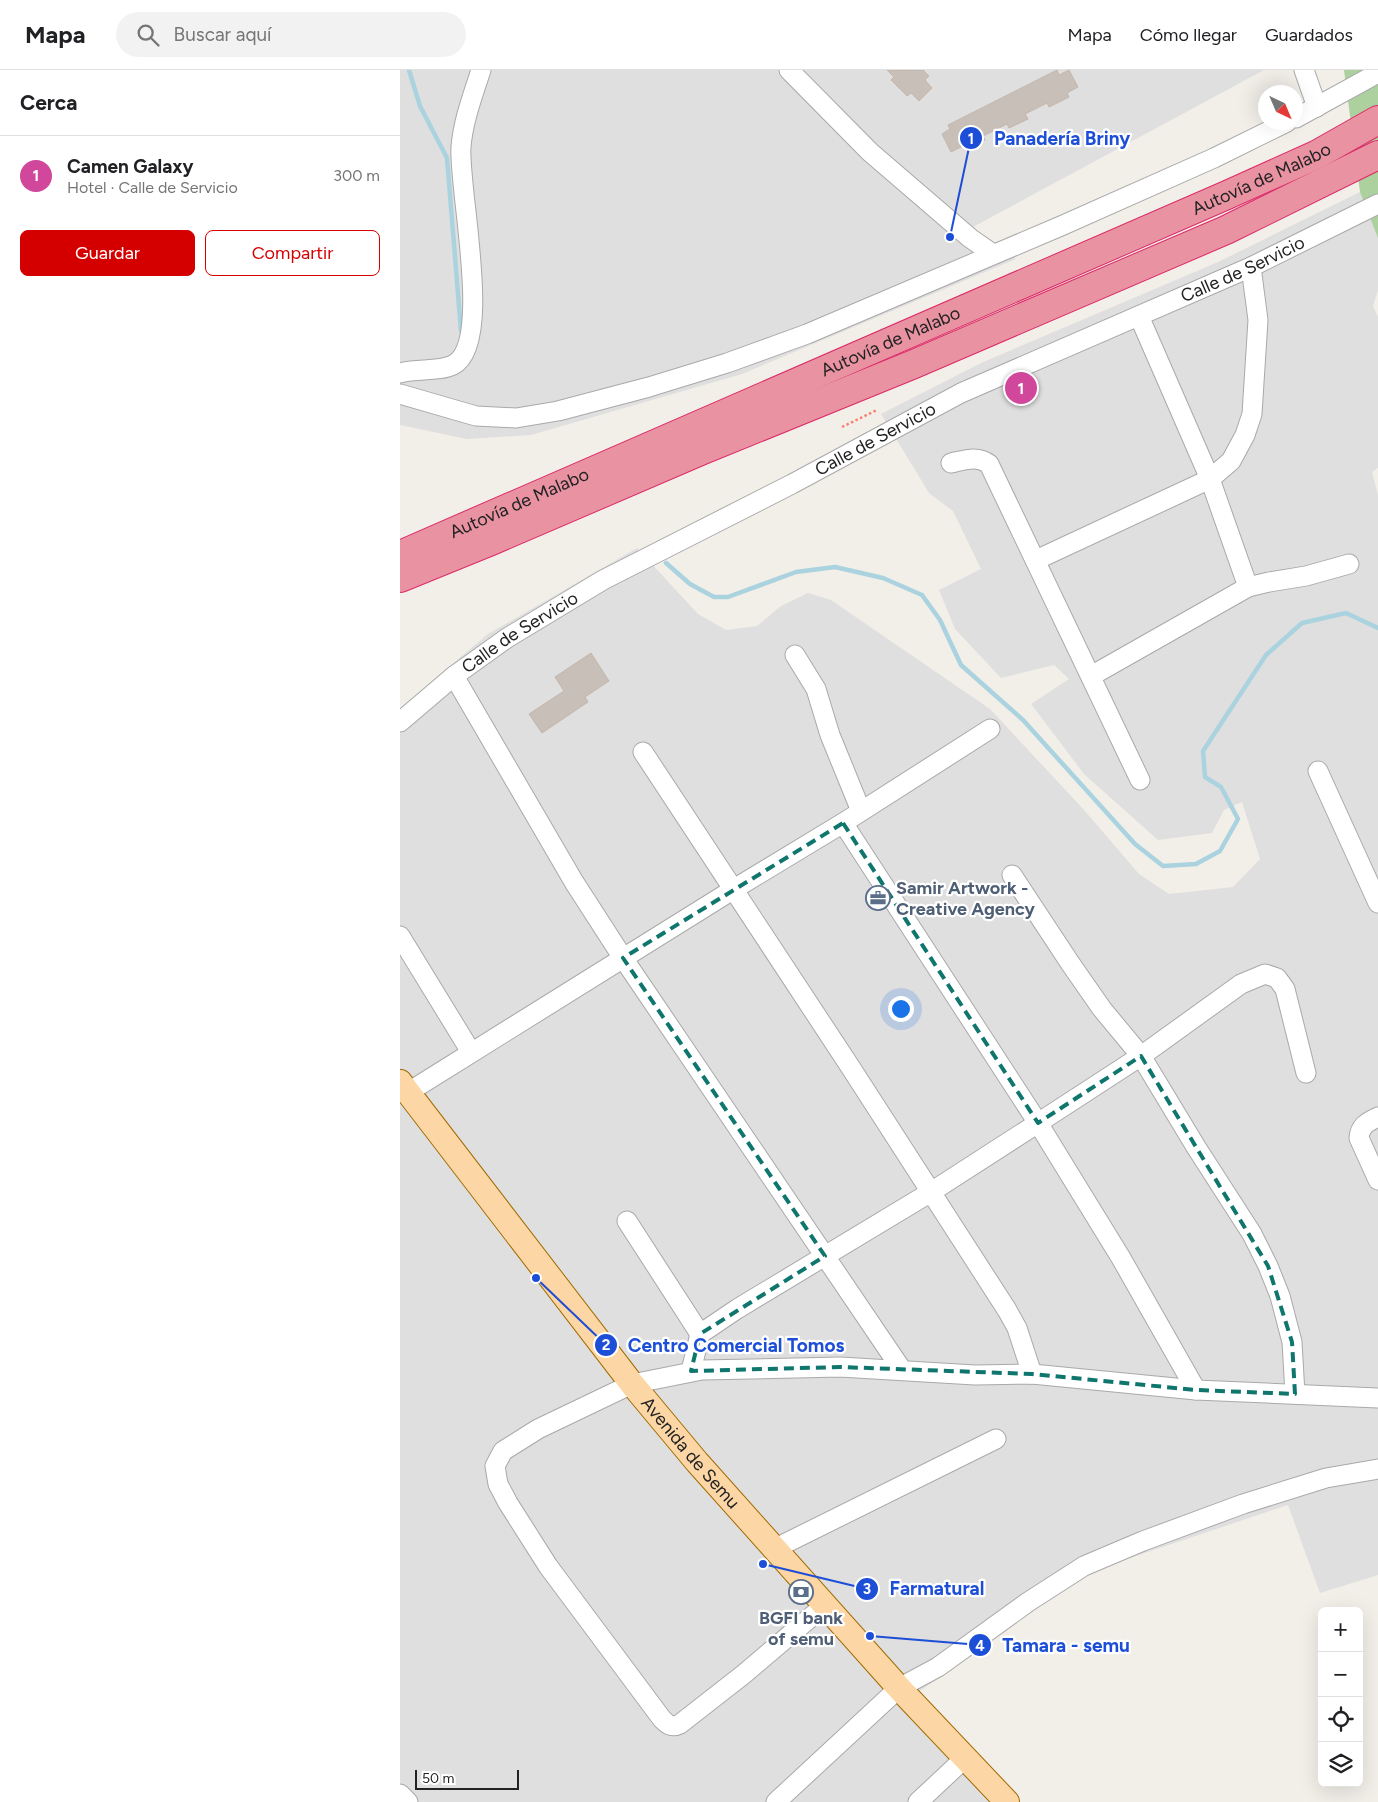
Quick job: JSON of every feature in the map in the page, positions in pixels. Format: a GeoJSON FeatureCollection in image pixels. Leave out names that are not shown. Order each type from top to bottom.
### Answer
{"type":"FeatureCollection","features":[{"type":"Feature","properties":{"kind":"highway","name":"Autovía de Malabo"},"geometry":{"type":"LineString","coordinates":[[400,555],[1316,155],[1378,120]]}},
{"type":"Feature","properties":{"kind":"highway","name":"Autovía de Malabo"},"geometry":{"type":"LineString","coordinates":[[400,578],[703,450],[914,364],[1226,230],[1378,155]]}},
{"type":"Feature","properties":{"kind":"main road","name":"Avenida de Semu"},"geometry":{"type":"LineString","coordinates":[[404,1087],[632,1384],[774,1549],[899,1688],[1007,1802]]}},
{"type":"Feature","properties":{"kind":"street"},"geometry":{"type":"LineString","coordinates":[[400,373],[453,365],[467,350],[472,329],[472,268],[463,196],[461,147],[470,104],[481,70]]}},
{"type":"Feature","properties":{"kind":"street"},"geometry":{"type":"LineString","coordinates":[[789,70],[870,152],[970,238],[993,254]]}},
{"type":"Feature","properties":{"kind":"street"},"geometry":{"type":"LineString","coordinates":[[1304,70],[1317,107]]}},
{"type":"Feature","properties":{"kind":"street"},"geometry":{"type":"LineString","coordinates":[[1303,114],[1378,73]]}},
{"type":"Feature","properties":{"kind":"street"},"geometry":{"type":"LineString","coordinates":[[400,394],[476,416],[516,418],[558,411],[649,387],[727,363],[807,334],[1214,158],[1271,130]]}},
{"type":"Feature","properties":{"kind":"street","name":"Calle de Servicio"},"geometry":{"type":"LineString","coordinates":[[400,722],[454,676],[507,638],[612,575],[792,484],[961,393],[1251,267],[1378,204]]}},
{"type":"Feature","properties":{"kind":"street"},"geometry":{"type":"LineString","coordinates":[[970,238],[976,262]]}},
{"type":"Feature","properties":{"kind":"street"},"geometry":{"type":"LineString","coordinates":[[1036,560],[1210,479],[1231,461],[1245,435],[1252,414],[1258,320],[1251,267]]}},
{"type":"Feature","properties":{"kind":"street"},"geometry":{"type":"LineString","coordinates":[[1139,316],[1210,479],[1248,587]]}},
{"type":"Feature","properties":{"kind":"street"},"geometry":{"type":"LineString","coordinates":[[951,463],[977,458],[990,464],[1140,780]]}},
{"type":"Feature","properties":{"kind":"street"},"geometry":{"type":"LineString","coordinates":[[1091,676],[1248,587],[1306,576],[1349,564]]}},
{"type":"Feature","properties":{"kind":"street"},"geometry":{"type":"LineString","coordinates":[[795,655],[816,690],[830,735],[861,811]]}},
{"type":"Feature","properties":{"kind":"street"},"geometry":{"type":"LineString","coordinates":[[454,676],[574,882],[623,958],[902,1370]]}},
{"type":"Feature","properties":{"kind":"street"},"geometry":{"type":"LineString","coordinates":[[404,1087],[471,1052],[734,889],[844,824],[861,811],[990,729]]}},
{"type":"Feature","properties":{"kind":"street"},"geometry":{"type":"LineString","coordinates":[[643,752],[1007,1310],[1017,1328],[1032,1374]]}},
{"type":"Feature","properties":{"kind":"street"},"geometry":{"type":"LineString","coordinates":[[1318,771],[1378,903]]}},
{"type":"Feature","properties":{"kind":"street"},"geometry":{"type":"LineString","coordinates":[[844,824],[1038,1123],[1121,1258],[1196,1390]]}},
{"type":"Feature","properties":{"kind":"street"},"geometry":{"type":"LineString","coordinates":[[1012,875],[1102,1009],[1141,1056],[1196,1148],[1252,1234],[1280,1296],[1292,1342],[1294,1394]]}},
{"type":"Feature","properties":{"kind":"street"},"geometry":{"type":"LineString","coordinates":[[400,936],[471,1052]]}},
{"type":"Feature","properties":{"kind":"street"},"geometry":{"type":"LineString","coordinates":[[691,1371],[700,1334],[737,1309],[931,1192],[1038,1123],[1141,1056],[1241,984],[1264,974],[1277,978],[1285,989],[1306,1073]]}},
{"type":"Feature","properties":{"kind":"street"},"geometry":{"type":"LineString","coordinates":[[1378,1117],[1364,1125],[1360,1131],[1359,1138],[1378,1180]]}},
{"type":"Feature","properties":{"kind":"street"},"geometry":{"type":"LineString","coordinates":[[627,1221],[700,1334]]}},
{"type":"Feature","properties":{"kind":"street"},"geometry":{"type":"LineString","coordinates":[[825,1605],[744,1674],[680,1724],[669,1725],[662,1719],[548,1566],[498,1484],[496,1466],[503,1451],[538,1429],[632,1384],[691,1371],[840,1367],[976,1375],[1032,1374],[1196,1390],[1378,1398]]}},
{"type":"Feature","properties":{"kind":"street"},"geometry":{"type":"LineString","coordinates":[[774,1549],[996,1439]]}},
{"type":"Feature","properties":{"kind":"street"},"geometry":{"type":"LineString","coordinates":[[776,1802],[899,1688],[938,1667],[1028,1602],[1084,1566],[1143,1541],[1244,1504],[1326,1478],[1378,1469]]}},
{"type":"Feature","properties":{"kind":"street"},"geometry":{"type":"LineString","coordinates":[[918,1802],[965,1758]]}},
{"type":"Feature","properties":{"kind":"street"},"geometry":{"type":"LineString","coordinates":[[400,1794],[408,1802]]}},
{"type":"Feature","properties":{"kind":"path"},"geometry":{"type":"LineString","coordinates":[[842,427],[877,410]]}},
{"type":"Feature","properties":{"kind":"highlighted area"},"geometry":{"type":"Polygon","coordinates":[[[843,823],[1038,1123],[1141,1056],[1268,1266],[1292,1342],[1295,1394],[1196,1390],[1032,1374],[840,1367],[691,1371],[700,1334],[825,1256],[623,958],[843,823]]]}},
{"type":"Feature","properties":{"kind":"shaded area"},"geometry":{"type":"Polygon","coordinates":[[[400,70],[1264,70],[973,227],[1016,259],[742,374],[531,435],[467,439],[400,425],[400,70]]]}},
{"type":"Feature","properties":{"kind":"shaded area"},"geometry":{"type":"Polygon","coordinates":[[[1360,192],[1373,210],[1378,227],[1378,290],[1373,306],[1378,317],[1378,468],[1372,472],[1378,495],[1378,1575],[1320,1593],[1288,1505],[1088,1572],[902,1703],[997,1802],[400,1802],[400,708],[488,634],[637,548],[698,614],[726,630],[757,626],[781,606],[808,593],[831,600],[990,709],[1085,811],[1139,874],[1169,894],[1233,887],[1260,859],[1242,802],[1224,810],[1212,833],[1158,840],[1084,774],[1031,704],[1069,679],[1054,665],[1001,678],[955,629],[939,590],[981,569],[953,511],[929,493],[881,414],[981,363],[1218,262],[1360,192]]]}},
{"type":"Feature","properties":{"kind":"green space"},"geometry":{"type":"Polygon","coordinates":[[[1344,70],[1378,70],[1378,238],[1360,192],[1344,70]]]}},
{"type":"Feature","properties":{"kind":"building"},"geometry":{"type":"Polygon","coordinates":[[[887,70],[923,70],[929,76],[925,80],[932,88],[919,101],[911,93],[907,96],[891,80],[894,77],[887,70]]]}},
{"type":"Feature","properties":{"kind":"building"},"geometry":{"type":"Polygon","coordinates":[[[1057,70],[1059,75],[1069,70],[1078,87],[1067,93],[1069,97],[1049,107],[1047,103],[1025,114],[1028,119],[1009,128],[1007,124],[983,136],[985,140],[968,148],[967,144],[951,152],[942,134],[950,129],[948,125],[1057,70]]]}},
{"type":"Feature","properties":{"kind":"building"},"geometry":{"type":"Polygon","coordinates":[[[591,653],[609,681],[585,697],[588,702],[542,733],[529,714],[564,691],[555,677],[591,653]]]}},
{"type":"Feature","properties":{"kind":"waterway"},"geometry":{"type":"LineString","coordinates":[[409,70],[420,106],[447,158],[461,331]]}},
{"type":"Feature","properties":{"kind":"waterway"},"geometry":{"type":"LineString","coordinates":[[666,563],[690,584],[714,597],[728,597],[796,572],[835,567],[883,578],[922,595],[940,620],[961,665],[1023,720],[1135,844],[1163,866],[1196,864],[1220,851],[1238,819],[1221,787],[1205,777],[1203,751],[1266,655],[1302,623],[1346,613],[1378,628]]}},
{"type":"Feature","properties":{"kind":"place","name":"Panadería Briny"},"geometry":{"type":"Point","coordinates":[950,237]}},
{"type":"Feature","properties":{"kind":"place","name":"Camen Galaxy"},"geometry":{"type":"Point","coordinates":[1021,388]}},
{"type":"Feature","properties":{"kind":"place","name":"Samir Artwork - Creative Agency"},"geometry":{"type":"Point","coordinates":[878,898]}},
{"type":"Feature","properties":{"kind":"place","name":"Centro Comercial Tomos"},"geometry":{"type":"Point","coordinates":[536,1278]}},
{"type":"Feature","properties":{"kind":"place","name":"Farmatural"},"geometry":{"type":"Point","coordinates":[763,1564]}},
{"type":"Feature","properties":{"kind":"place","name":"BGFI bank of semu"},"geometry":{"type":"Point","coordinates":[801,1592]}},
{"type":"Feature","properties":{"kind":"place","name":"Tamara - semu"},"geometry":{"type":"Point","coordinates":[870,1636]}}]}
